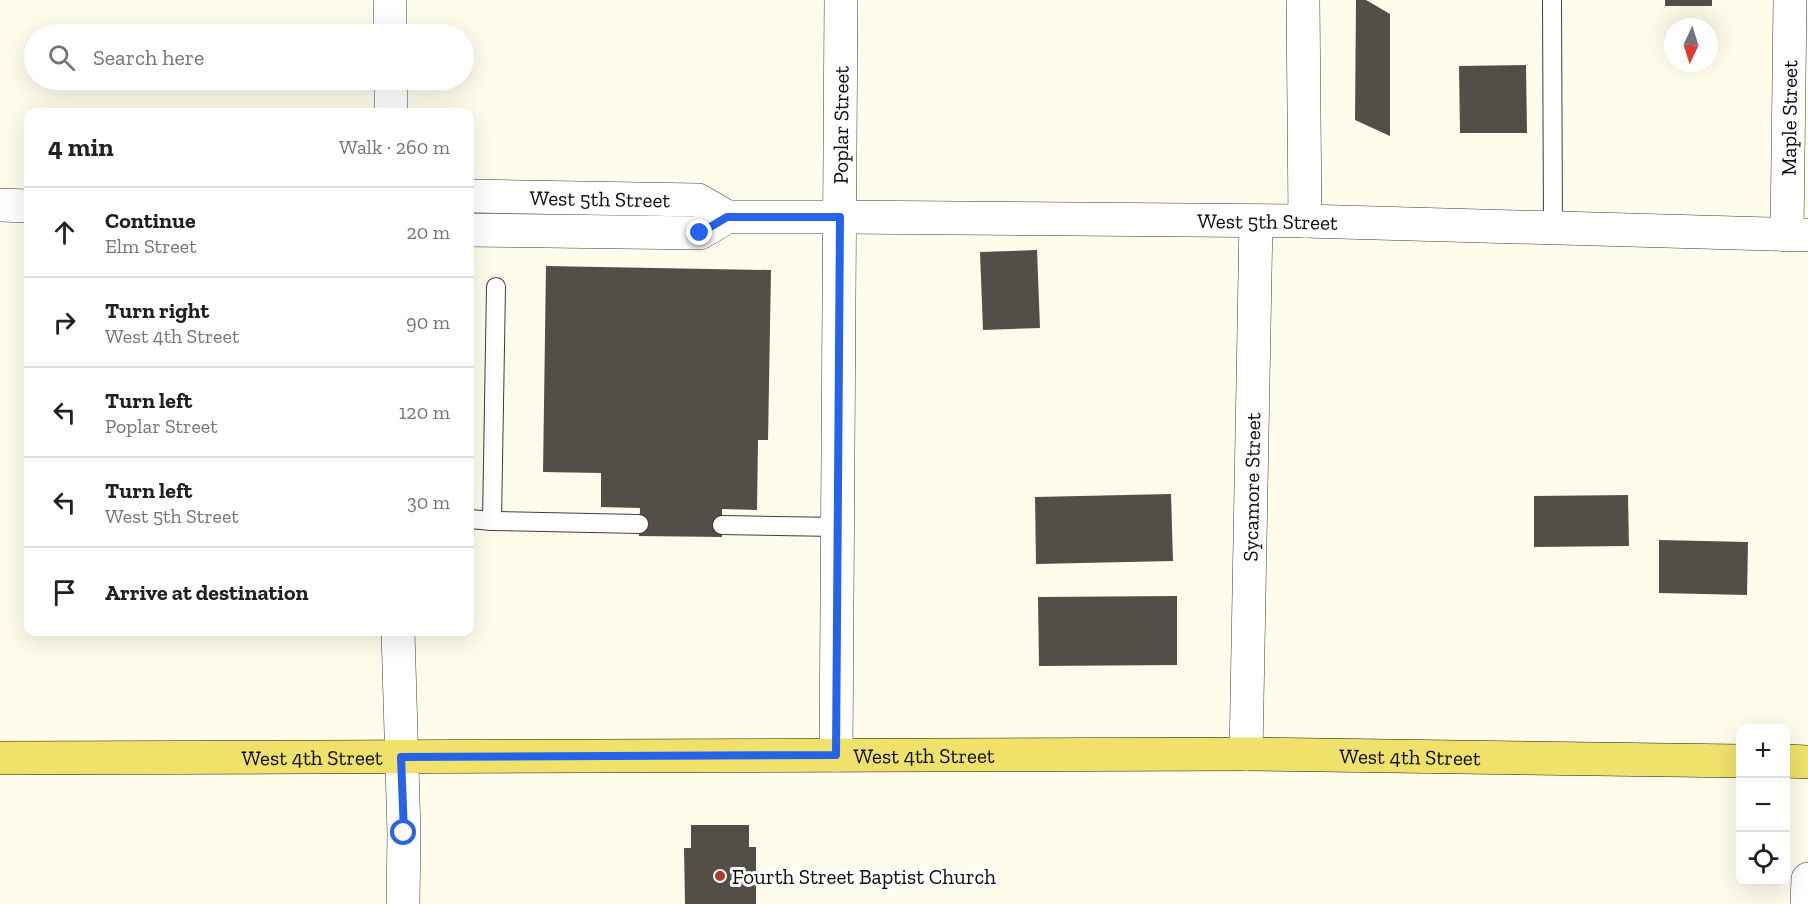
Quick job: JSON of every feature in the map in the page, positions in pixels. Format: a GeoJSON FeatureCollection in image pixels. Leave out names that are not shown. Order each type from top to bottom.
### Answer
{"type":"FeatureCollection","features":[{"type":"Feature","properties":{"kind":"main road","name":"West 4th Street"},"geometry":{"type":"LineString","coordinates":[[0,758],[1246,754],[1736,761]]}},
{"type":"Feature","properties":{"kind":"main road"},"geometry":{"type":"LineString","coordinates":[[1790,761],[1808,762]]}},
{"type":"Feature","properties":{"kind":"street"},"geometry":{"type":"LineString","coordinates":[[390,0],[390,24]]}},
{"type":"Feature","properties":{"kind":"street","name":"Poplar Street"},"geometry":{"type":"LineString","coordinates":[[836,755],[841,0]]}},
{"type":"Feature","properties":{"kind":"street"},"geometry":{"type":"LineString","coordinates":[[1303,0],[1305,221]]}},
{"type":"Feature","properties":{"kind":"street","name":"Maple Street"},"geometry":{"type":"LineString","coordinates":[[1790,0],[1797,235]]}},
{"type":"Feature","properties":{"kind":"street"},"geometry":{"type":"LineString","coordinates":[[391,90],[391,108]]}},
{"type":"Feature","properties":{"kind":"street","name":"West 5th Street"},"geometry":{"type":"LineString","coordinates":[[474,196],[698,200],[727,217],[1305,221],[1797,235]]}},
{"type":"Feature","properties":{"kind":"street"},"geometry":{"type":"LineString","coordinates":[[0,205],[24,206]]}},
{"type":"Feature","properties":{"kind":"street","name":"West 5th Street"},"geometry":{"type":"LineString","coordinates":[[474,230],[700,233],[727,217]]}},
{"type":"Feature","properties":{"kind":"street","name":"Sycamore Street"},"geometry":{"type":"LineString","coordinates":[[1246,754],[1256,222]]}},
{"type":"Feature","properties":{"kind":"street"},"geometry":{"type":"LineString","coordinates":[[398,636],[404,833],[403,904]]}},
{"type":"Feature","properties":{"kind":"street"},"geometry":{"type":"LineString","coordinates":[[1807,904],[1808,879]]}},
{"type":"Feature","properties":{"kind":"lane"},"geometry":{"type":"LineString","coordinates":[[1552,0],[1553,228]]}},
{"type":"Feature","properties":{"kind":"lane"},"geometry":{"type":"LineString","coordinates":[[492,520],[496,287]]}},
{"type":"Feature","properties":{"kind":"lane"},"geometry":{"type":"LineString","coordinates":[[474,519],[639,524]]}},
{"type":"Feature","properties":{"kind":"lane"},"geometry":{"type":"LineString","coordinates":[[722,525],[837,527]]}},
{"type":"Feature","properties":{"kind":"building"},"geometry":{"type":"Polygon","coordinates":[[[1356,0],[1366,0],[1390,14],[1390,136],[1355,120],[1356,0]]]}},
{"type":"Feature","properties":{"kind":"building"},"geometry":{"type":"Polygon","coordinates":[[[1665,0],[1712,0],[1712,6],[1665,6],[1665,0]]]}},
{"type":"Feature","properties":{"kind":"building"},"geometry":{"type":"Polygon","coordinates":[[[1526,65],[1527,133],[1460,133],[1459,66],[1526,65]]]}},
{"type":"Feature","properties":{"kind":"building"},"geometry":{"type":"Polygon","coordinates":[[[1037,250],[1040,328],[983,330],[980,252],[1037,250]]]}},
{"type":"Feature","properties":{"kind":"building"},"geometry":{"type":"Polygon","coordinates":[[[546,266],[771,270],[768,440],[758,440],[757,510],[722,509],[722,537],[639,536],[640,508],[601,507],[601,473],[543,472],[546,266]]]}},
{"type":"Feature","properties":{"kind":"building"},"geometry":{"type":"Polygon","coordinates":[[[1171,494],[1173,561],[1036,564],[1035,497],[1171,494]]]}},
{"type":"Feature","properties":{"kind":"building"},"geometry":{"type":"Polygon","coordinates":[[[1628,495],[1629,546],[1534,547],[1534,496],[1628,495]]]}},
{"type":"Feature","properties":{"kind":"building"},"geometry":{"type":"Polygon","coordinates":[[[1659,540],[1748,542],[1747,595],[1659,593],[1659,540]]]}},
{"type":"Feature","properties":{"kind":"building"},"geometry":{"type":"Polygon","coordinates":[[[1177,596],[1177,665],[1039,666],[1038,597],[1177,596]]]}},
{"type":"Feature","properties":{"kind":"building","name":"Fourth Street Baptist Church"},"geometry":{"type":"Polygon","coordinates":[[[691,825],[749,825],[749,847],[756,847],[756,904],[685,904],[684,848],[691,848],[691,825]]]}},
{"type":"Feature","properties":{"kind":"place","name":"Fourth Street Baptist Church"},"geometry":{"type":"Point","coordinates":[720,876]}},
{"type":"Feature","properties":{"kind":"route"},"geometry":{"type":"LineString","coordinates":[[404,833],[401,757],[836,755],[840,217],[727,217],[700,233]]}}]}
